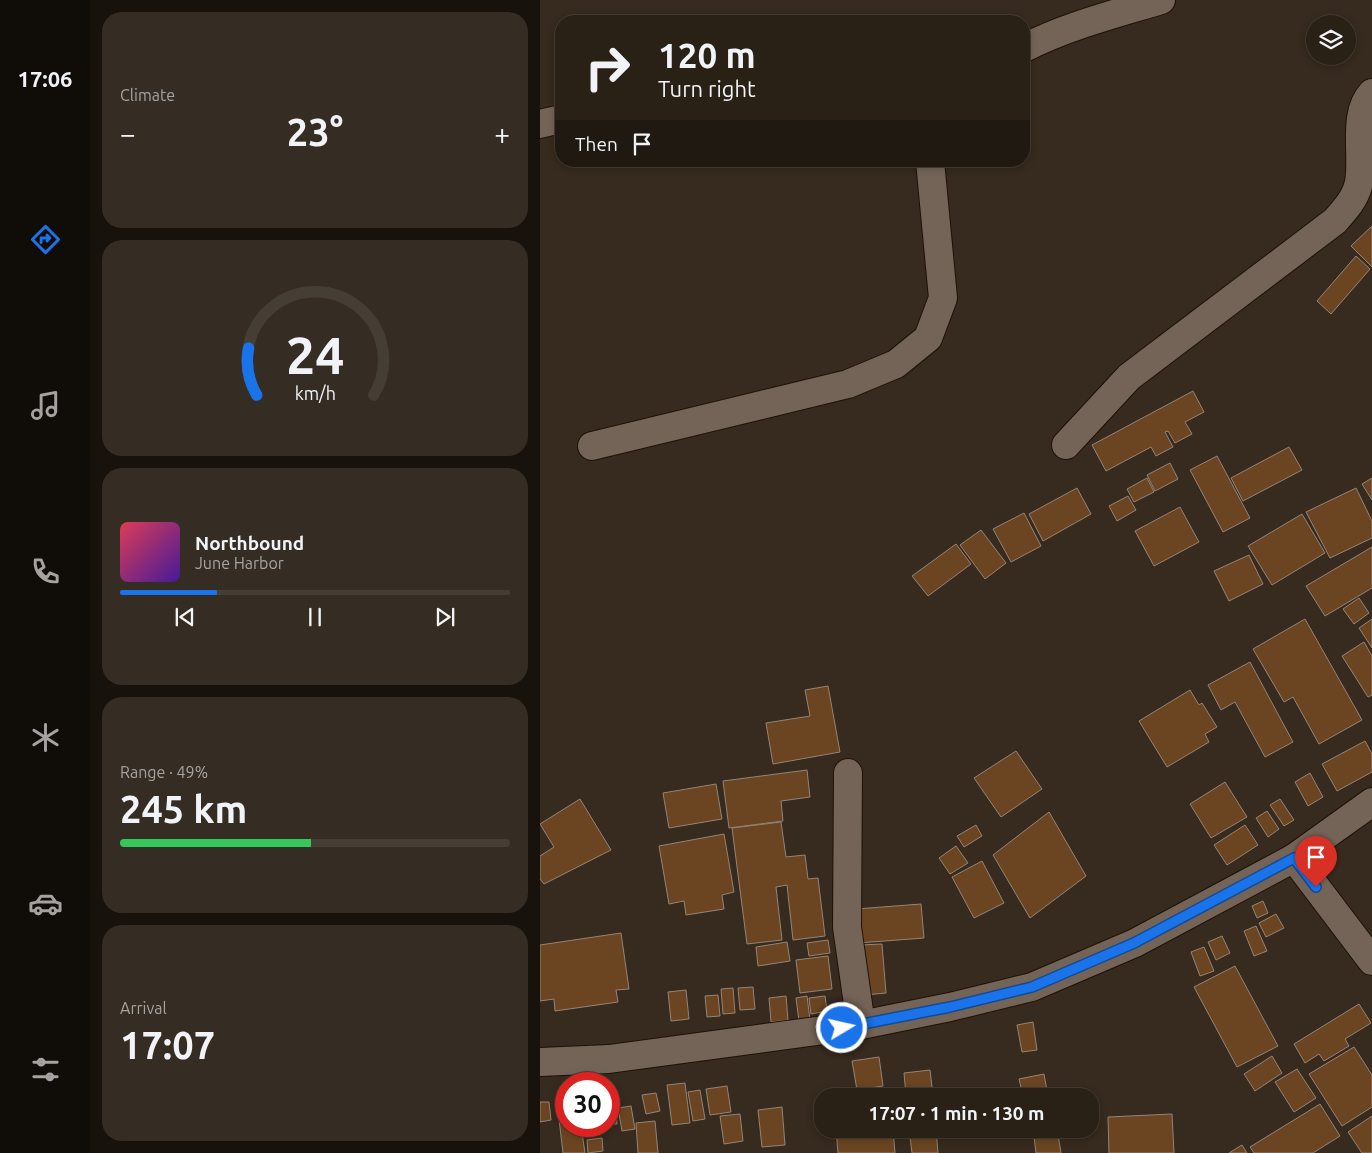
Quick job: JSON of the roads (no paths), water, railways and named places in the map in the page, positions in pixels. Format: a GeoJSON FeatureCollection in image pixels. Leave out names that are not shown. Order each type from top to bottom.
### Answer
{"type":"FeatureCollection","features":[{"type":"Feature","properties":{"kind":"street"},"geometry":{"type":"LineString","coordinates":[[1030,45],[1089,22],[1161,0]]}},
{"type":"Feature","properties":{"kind":"street"},"geometry":{"type":"LineString","coordinates":[[1066,445],[1129,376],[1335,222],[1350,204],[1359,183],[1361,112],[1372,92]]}},
{"type":"Feature","properties":{"kind":"street"},"geometry":{"type":"LineString","coordinates":[[540,124],[555,120]]}},
{"type":"Feature","properties":{"kind":"street"},"geometry":{"type":"LineString","coordinates":[[592,446],[848,384],[896,364],[928,338],[943,298],[931,167]]}},
{"type":"Feature","properties":{"kind":"street"},"geometry":{"type":"LineString","coordinates":[[848,773],[847,927],[861,1025]]}},
{"type":"Feature","properties":{"kind":"street"},"geometry":{"type":"LineString","coordinates":[[540,1062],[609,1059],[861,1025],[950,1007],[1032,987],[1134,943],[1294,858],[1372,802]]}},
{"type":"Feature","properties":{"kind":"street"},"geometry":{"type":"LineString","coordinates":[[1294,858],[1372,961]]}}]}
